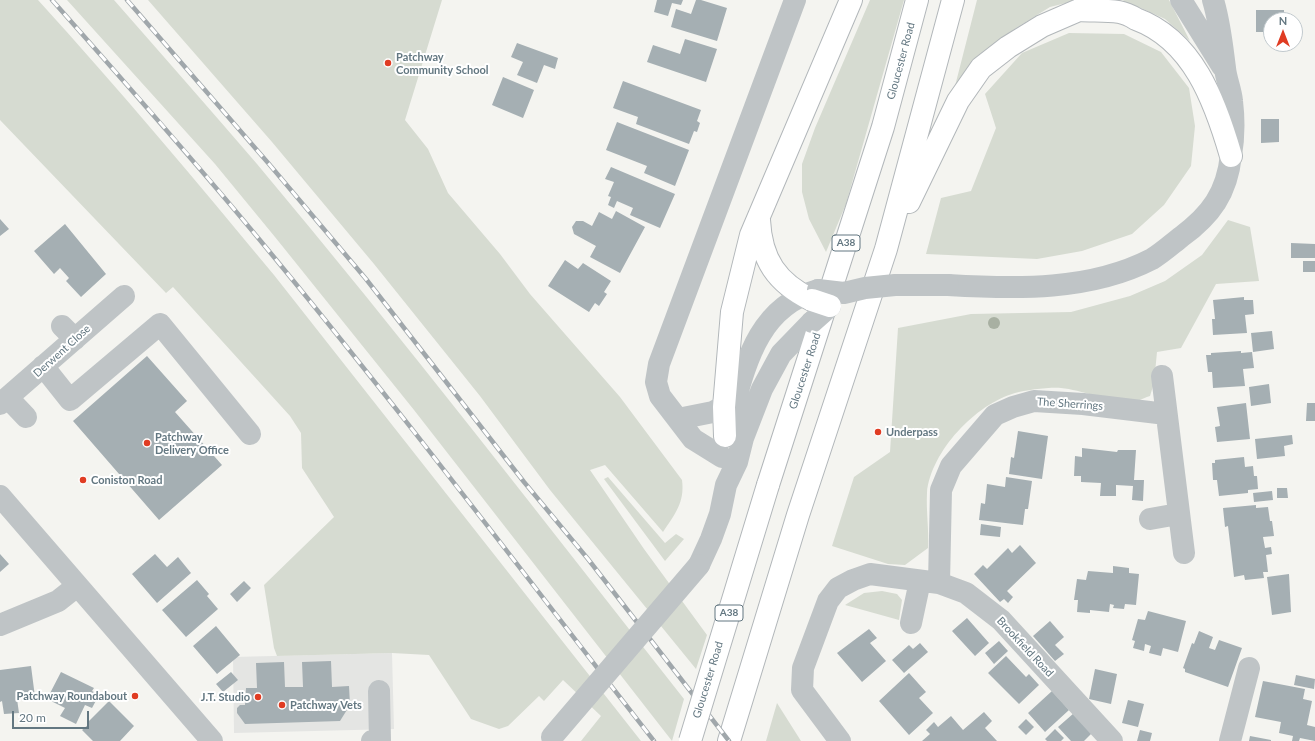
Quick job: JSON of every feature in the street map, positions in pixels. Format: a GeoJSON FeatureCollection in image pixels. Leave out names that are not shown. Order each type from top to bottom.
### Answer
{"type":"FeatureCollection","features":[{"type":"Feature","properties":{"kind":"main road"},"geometry":{"type":"LineString","coordinates":[[725,436],[730,403],[732,312],[751,235],[758,215],[851,0]]}},
{"type":"Feature","properties":{"kind":"main road","name":"Gloucester Road"},"geometry":{"type":"LineString","coordinates":[[690,741],[768,484],[883,127],[917,0]]}},
{"type":"Feature","properties":{"kind":"main road"},"geometry":{"type":"LineString","coordinates":[[730,741],[798,515],[886,249],[953,0]]}},
{"type":"Feature","properties":{"kind":"main road"},"geometry":{"type":"LineString","coordinates":[[886,249],[958,101],[981,68],[1008,47],[1042,26],[1088,5],[1120,12],[1152,25],[1180,48],[1199,72],[1221,120],[1231,156]]}},
{"type":"Feature","properties":{"kind":"main road"},"geometry":{"type":"LineString","coordinates":[[758,215],[760,240],[769,263],[781,280],[821,297]]}},
{"type":"Feature","properties":{"kind":"street"},"geometry":{"type":"LineString","coordinates":[[722,457],[693,439],[660,396],[656,382],[659,364],[795,0]]}},
{"type":"Feature","properties":{"kind":"street"},"geometry":{"type":"LineString","coordinates":[[1181,0],[1225,70]]}},
{"type":"Feature","properties":{"kind":"street"},"geometry":{"type":"LineString","coordinates":[[678,419],[713,412],[730,403],[755,342],[766,324],[777,313],[821,297],[865,288],[895,285],[1039,288],[1117,274],[1153,258],[1207,216],[1218,199],[1226,179],[1231,156],[1232,100],[1225,70],[1220,26],[1213,0]]}},
{"type":"Feature","properties":{"kind":"street","name":"Derwent Close"},"geometry":{"type":"LineString","coordinates":[[4,401],[43,366],[69,332],[124,296]]}},
{"type":"Feature","properties":{"kind":"street"},"geometry":{"type":"LineString","coordinates":[[550,739],[699,565],[712,539],[720,514],[726,485],[737,462],[743,438],[762,390],[781,354],[812,322],[821,297]]}},
{"type":"Feature","properties":{"kind":"street"},"geometry":{"type":"LineString","coordinates":[[43,366],[70,400],[160,324],[250,434]]}},
{"type":"Feature","properties":{"kind":"street"},"geometry":{"type":"LineString","coordinates":[[1162,376],[1184,553]]}},
{"type":"Feature","properties":{"kind":"street"},"geometry":{"type":"LineString","coordinates":[[4,401],[26,417]]}},
{"type":"Feature","properties":{"kind":"street","name":"The Sherrings"},"geometry":{"type":"LineString","coordinates":[[930,582],[941,490],[951,466],[995,416],[1013,406],[1034,401],[1083,404],[1166,414]]}},
{"type":"Feature","properties":{"kind":"street"},"geometry":{"type":"LineString","coordinates":[[725,436],[722,457],[726,485]]}},
{"type":"Feature","properties":{"kind":"street"},"geometry":{"type":"LineString","coordinates":[[0,496],[76,586],[212,741]]}},
{"type":"Feature","properties":{"kind":"street"},"geometry":{"type":"LineString","coordinates":[[1150,519],[1178,514]]}},
{"type":"Feature","properties":{"kind":"street","name":"Brookfield Road"},"geometry":{"type":"LineString","coordinates":[[840,741],[802,690],[803,668],[828,601],[838,588],[853,580],[870,574],[930,582],[966,593],[1001,620],[1112,741]]}},
{"type":"Feature","properties":{"kind":"street"},"geometry":{"type":"LineString","coordinates":[[911,623],[930,582]]}},
{"type":"Feature","properties":{"kind":"street"},"geometry":{"type":"LineString","coordinates":[[0,625],[58,601],[76,586]]}},
{"type":"Feature","properties":{"kind":"street"},"geometry":{"type":"LineString","coordinates":[[1230,741],[1249,668]]}},
{"type":"Feature","properties":{"kind":"street"},"geometry":{"type":"LineString","coordinates":[[372,741],[380,741],[379,691]]}},
{"type":"Feature","properties":{"kind":"shaded area"},"geometry":{"type":"Polygon","coordinates":[[[0,0],[38,0],[128,102],[274,275],[641,741],[581,741],[601,716],[563,680],[544,701],[539,696],[508,726],[499,729],[471,719],[429,655],[392,653],[277,656],[274,648],[264,585],[334,517],[302,468],[301,433],[290,416],[173,287],[166,293],[0,120],[0,0]]]}},
{"type":"Feature","properties":{"kind":"shaded area"},"geometry":{"type":"Polygon","coordinates":[[[67,0],[114,0],[257,164],[366,296],[684,699],[672,741],[414,410],[275,237],[215,164],[67,0]]]}},
{"type":"Feature","properties":{"kind":"shaded area"},"geometry":{"type":"Polygon","coordinates":[[[148,0],[442,0],[405,120],[428,149],[448,193],[500,254],[530,294],[620,397],[682,480],[682,495],[678,508],[663,532],[605,465],[590,470],[644,549],[707,635],[696,669],[550,490],[480,396],[374,264],[272,142],[148,0]]]}},
{"type":"Feature","properties":{"kind":"shaded area"},"geometry":{"type":"Polygon","coordinates":[[[870,0],[904,0],[846,204],[826,252],[809,219],[802,192],[802,164],[815,128],[870,0]]]}},
{"type":"Feature","properties":{"kind":"shaded area"},"geometry":{"type":"Polygon","coordinates":[[[977,0],[1078,0],[1050,7],[1016,28],[991,47],[954,90],[977,0]]]}},
{"type":"Feature","properties":{"kind":"shaded area"},"geometry":{"type":"Polygon","coordinates":[[[1124,0],[1169,0],[1190,41],[1165,19],[1141,8],[1120,3],[1124,0]]]}},
{"type":"Feature","properties":{"kind":"shaded area"},"geometry":{"type":"Polygon","coordinates":[[[1069,33],[1124,34],[1161,52],[1189,88],[1195,126],[1191,166],[1164,205],[1132,234],[1082,251],[1037,259],[926,254],[941,198],[971,191],[996,128],[985,94],[1022,53],[1069,33]]]}},
{"type":"Feature","properties":{"kind":"shaded area"},"geometry":{"type":"Polygon","coordinates":[[[1228,220],[1250,227],[1259,281],[1216,284],[1181,348],[1157,352],[1154,383],[1150,396],[1136,401],[1118,401],[1070,389],[1056,388],[1020,392],[1000,399],[985,407],[971,418],[946,446],[937,461],[930,477],[927,493],[928,548],[905,565],[888,564],[832,546],[854,477],[890,452],[898,328],[971,314],[1071,312],[1130,296],[1165,281],[1202,255],[1228,220]]]}},
{"type":"Feature","properties":{"kind":"shaded area"},"geometry":{"type":"Polygon","coordinates":[[[608,477],[665,543],[676,534],[684,539],[665,561],[604,479],[608,477]]]}},
{"type":"Feature","properties":{"kind":"shaded area"},"geometry":{"type":"Polygon","coordinates":[[[882,591],[897,594],[902,600],[899,620],[845,605],[864,593],[882,591]]]}},
{"type":"Feature","properties":{"kind":"shaded area"},"geometry":{"type":"Polygon","coordinates":[[[392,653],[394,729],[234,733],[233,657],[392,653]]]}},
{"type":"Feature","properties":{"kind":"shaded area"},"geometry":{"type":"Polygon","coordinates":[[[777,703],[801,741],[766,741],[777,703]]]}},
{"type":"Feature","properties":{"kind":"building"},"geometry":{"type":"Polygon","coordinates":[[[657,0],[683,0],[681,5],[672,3],[668,16],[654,12],[657,0]]]}},
{"type":"Feature","properties":{"kind":"building"},"geometry":{"type":"Polygon","coordinates":[[[696,0],[701,0],[727,8],[717,41],[671,27],[676,9],[691,14],[696,0]]]}},
{"type":"Feature","properties":{"kind":"building"},"geometry":{"type":"Polygon","coordinates":[[[1256,10],[1284,10],[1284,12],[1263,12],[1263,32],[1256,32],[1256,10]]]}},
{"type":"Feature","properties":{"kind":"building"},"geometry":{"type":"Polygon","coordinates":[[[685,39],[717,49],[706,82],[647,62],[653,45],[680,54],[685,39]]]}},
{"type":"Feature","properties":{"kind":"building"},"geometry":{"type":"Polygon","coordinates":[[[517,43],[558,58],[555,69],[544,65],[537,83],[517,75],[523,62],[511,57],[517,43]]]}},
{"type":"Feature","properties":{"kind":"building"},"geometry":{"type":"Polygon","coordinates":[[[503,77],[534,90],[523,118],[492,105],[503,77]]]}},
{"type":"Feature","properties":{"kind":"building"},"geometry":{"type":"Polygon","coordinates":[[[623,81],[701,110],[697,121],[700,123],[697,132],[694,131],[689,144],[636,124],[638,117],[613,108],[623,81]]]}},
{"type":"Feature","properties":{"kind":"building"},"geometry":{"type":"Polygon","coordinates":[[[1261,119],[1279,119],[1279,142],[1261,143],[1261,119]]]}},
{"type":"Feature","properties":{"kind":"building"},"geometry":{"type":"Polygon","coordinates":[[[617,122],[689,150],[675,186],[644,173],[647,166],[606,150],[617,122]]]}},
{"type":"Feature","properties":{"kind":"building"},"geometry":{"type":"Polygon","coordinates":[[[611,167],[675,194],[660,228],[630,215],[633,208],[617,201],[614,208],[608,205],[611,197],[608,196],[614,182],[605,179],[611,167]]]}},
{"type":"Feature","properties":{"kind":"building"},"geometry":{"type":"Polygon","coordinates":[[[616,211],[645,227],[620,273],[590,257],[596,246],[574,234],[572,227],[576,221],[583,221],[592,226],[599,212],[612,219],[616,211]]]}},
{"type":"Feature","properties":{"kind":"building"},"geometry":{"type":"Polygon","coordinates":[[[0,219],[9,229],[0,236],[0,219]]]}},
{"type":"Feature","properties":{"kind":"building"},"geometry":{"type":"Polygon","coordinates":[[[65,224],[106,274],[81,297],[66,281],[69,278],[60,268],[54,274],[34,251],[65,224]]]}},
{"type":"Feature","properties":{"kind":"building"},"geometry":{"type":"Polygon","coordinates":[[[1291,243],[1315,244],[1315,258],[1291,258],[1291,243]]]}},
{"type":"Feature","properties":{"kind":"building"},"geometry":{"type":"Polygon","coordinates":[[[565,260],[578,269],[583,263],[611,281],[604,292],[607,294],[599,306],[595,303],[589,312],[548,286],[565,260]]]}},
{"type":"Feature","properties":{"kind":"building"},"geometry":{"type":"Polygon","coordinates":[[[1303,261],[1315,261],[1315,272],[1303,272],[1303,261]]]}},
{"type":"Feature","properties":{"kind":"building"},"geometry":{"type":"Polygon","coordinates":[[[1244,297],[1244,300],[1253,300],[1254,314],[1245,315],[1247,333],[1213,335],[1212,319],[1215,319],[1213,300],[1244,297]]]}},
{"type":"Feature","properties":{"kind":"building"},"geometry":{"type":"Polygon","coordinates":[[[1272,331],[1274,349],[1253,352],[1251,333],[1272,331]]]}},
{"type":"Feature","properties":{"kind":"building"},"geometry":{"type":"Polygon","coordinates":[[[1241,351],[1241,353],[1252,352],[1254,368],[1243,369],[1245,386],[1213,388],[1212,372],[1208,372],[1206,355],[1211,355],[1211,353],[1241,351]]]}},
{"type":"Feature","properties":{"kind":"building","name":"Patchway Delivery Office"},"geometry":{"type":"Polygon","coordinates":[[[147,356],[187,401],[175,412],[222,465],[159,520],[73,421],[147,356]]]}},
{"type":"Feature","properties":{"kind":"building"},"geometry":{"type":"Polygon","coordinates":[[[1269,384],[1271,403],[1251,406],[1249,387],[1269,384]]]}},
{"type":"Feature","properties":{"kind":"building"},"geometry":{"type":"Polygon","coordinates":[[[1246,403],[1250,439],[1217,442],[1215,427],[1220,426],[1217,407],[1246,403]]]}},
{"type":"Feature","properties":{"kind":"building"},"geometry":{"type":"Polygon","coordinates":[[[1307,403],[1315,403],[1315,421],[1306,421],[1307,403]]]}},
{"type":"Feature","properties":{"kind":"building"},"geometry":{"type":"Polygon","coordinates":[[[1018,431],[1048,436],[1042,479],[1009,474],[1011,457],[1014,458],[1018,431]]]}},
{"type":"Feature","properties":{"kind":"building"},"geometry":{"type":"Polygon","coordinates":[[[1292,435],[1293,444],[1284,446],[1285,456],[1257,459],[1255,439],[1292,435]]]}},
{"type":"Feature","properties":{"kind":"building"},"geometry":{"type":"Polygon","coordinates":[[[1082,448],[1117,452],[1118,450],[1136,450],[1134,480],[1144,480],[1143,501],[1132,500],[1133,486],[1116,485],[1116,496],[1100,496],[1101,483],[1081,482],[1081,476],[1074,476],[1075,456],[1082,457],[1082,448]]]}},
{"type":"Feature","properties":{"kind":"building"},"geometry":{"type":"Polygon","coordinates":[[[1244,457],[1245,467],[1253,466],[1254,476],[1257,476],[1258,489],[1248,490],[1248,493],[1219,496],[1217,480],[1213,480],[1212,463],[1215,463],[1215,460],[1244,457]]]}},
{"type":"Feature","properties":{"kind":"building"},"geometry":{"type":"Polygon","coordinates":[[[1006,477],[1032,481],[1028,509],[1025,509],[1023,525],[979,520],[981,503],[985,504],[987,484],[1005,487],[1006,477]]]}},
{"type":"Feature","properties":{"kind":"building"},"geometry":{"type":"Polygon","coordinates":[[[1277,488],[1287,488],[1288,498],[1277,498],[1277,488]]]}},
{"type":"Feature","properties":{"kind":"building"},"geometry":{"type":"Polygon","coordinates":[[[1272,491],[1273,500],[1254,502],[1253,493],[1272,491]]]}},
{"type":"Feature","properties":{"kind":"building"},"geometry":{"type":"Polygon","coordinates":[[[1256,505],[1256,508],[1268,507],[1274,536],[1263,537],[1265,548],[1271,547],[1272,554],[1266,555],[1268,572],[1263,572],[1264,578],[1245,580],[1244,575],[1234,577],[1228,526],[1225,527],[1223,508],[1256,505]]]}},
{"type":"Feature","properties":{"kind":"building"},"geometry":{"type":"Polygon","coordinates":[[[981,524],[1001,527],[1000,537],[980,535],[981,524]]]}},
{"type":"Feature","properties":{"kind":"building"},"geometry":{"type":"Polygon","coordinates":[[[1020,545],[1036,563],[1007,591],[1013,597],[1008,603],[1004,599],[1000,602],[974,574],[983,565],[987,569],[1008,548],[1012,553],[1020,545]]]}},
{"type":"Feature","properties":{"kind":"building"},"geometry":{"type":"Polygon","coordinates":[[[0,554],[9,564],[0,572],[0,554]]]}},
{"type":"Feature","properties":{"kind":"building"},"geometry":{"type":"Polygon","coordinates":[[[155,554],[167,567],[178,557],[191,573],[157,603],[132,574],[155,554]]]}},
{"type":"Feature","properties":{"kind":"building"},"geometry":{"type":"Polygon","coordinates":[[[1113,566],[1129,568],[1129,573],[1139,574],[1136,605],[1125,604],[1124,609],[1113,608],[1114,605],[1110,604],[1109,612],[1090,610],[1090,613],[1077,612],[1078,600],[1074,600],[1077,579],[1086,580],[1088,571],[1113,573],[1113,566]]]}},
{"type":"Feature","properties":{"kind":"building"},"geometry":{"type":"Polygon","coordinates":[[[1289,574],[1291,612],[1272,615],[1267,577],[1289,574]]]}},
{"type":"Feature","properties":{"kind":"building"},"geometry":{"type":"Polygon","coordinates":[[[197,580],[209,594],[207,596],[218,609],[186,637],[162,610],[197,580]]]}},
{"type":"Feature","properties":{"kind":"building"},"geometry":{"type":"Polygon","coordinates":[[[244,581],[251,588],[237,602],[230,594],[244,581]]]}},
{"type":"Feature","properties":{"kind":"building"},"geometry":{"type":"Polygon","coordinates":[[[1148,611],[1186,621],[1178,652],[1163,648],[1161,656],[1149,653],[1151,646],[1145,644],[1144,651],[1133,648],[1135,641],[1132,640],[1138,619],[1145,620],[1148,611]]]}},
{"type":"Feature","properties":{"kind":"building"},"geometry":{"type":"Polygon","coordinates":[[[967,618],[989,643],[975,656],[952,631],[967,618]]]}},
{"type":"Feature","properties":{"kind":"building"},"geometry":{"type":"Polygon","coordinates":[[[1050,621],[1064,637],[1055,645],[1064,654],[1055,661],[1033,636],[1050,621]]]}},
{"type":"Feature","properties":{"kind":"building"},"geometry":{"type":"Polygon","coordinates":[[[216,626],[240,655],[217,674],[193,646],[216,626]]]}},
{"type":"Feature","properties":{"kind":"building"},"geometry":{"type":"Polygon","coordinates":[[[869,629],[877,638],[870,643],[886,661],[862,682],[837,653],[869,629]]]}},
{"type":"Feature","properties":{"kind":"building"},"geometry":{"type":"Polygon","coordinates":[[[1199,631],[1213,637],[1209,648],[1215,650],[1219,640],[1242,648],[1228,687],[1185,672],[1185,669],[1183,668],[1192,643],[1194,644],[1199,631]]]}},
{"type":"Feature","properties":{"kind":"building"},"geometry":{"type":"Polygon","coordinates":[[[999,641],[1008,651],[994,664],[985,653],[999,641]]]}},
{"type":"Feature","properties":{"kind":"building"},"geometry":{"type":"Polygon","coordinates":[[[920,643],[928,652],[904,673],[892,660],[909,645],[913,649],[920,643]]]}},
{"type":"Feature","properties":{"kind":"building"},"geometry":{"type":"Polygon","coordinates":[[[1006,656],[1026,677],[1029,674],[1039,685],[1019,704],[988,673],[1006,656]]]}},
{"type":"Feature","properties":{"kind":"building"},"geometry":{"type":"Polygon","coordinates":[[[331,661],[332,687],[349,686],[350,705],[340,721],[245,724],[237,713],[237,708],[240,705],[245,705],[246,688],[257,688],[256,663],[284,662],[285,687],[303,687],[302,662],[331,661]]]}},
{"type":"Feature","properties":{"kind":"building"},"geometry":{"type":"Polygon","coordinates":[[[31,666],[35,697],[17,699],[19,713],[4,714],[2,701],[0,702],[0,670],[31,666]]]}},
{"type":"Feature","properties":{"kind":"building"},"geometry":{"type":"Polygon","coordinates":[[[1095,669],[1117,674],[1111,704],[1089,699],[1095,669]]]}},
{"type":"Feature","properties":{"kind":"building"},"geometry":{"type":"Polygon","coordinates":[[[61,672],[94,688],[92,691],[99,695],[92,708],[85,705],[76,724],[60,716],[65,708],[47,699],[61,672]]]}},
{"type":"Feature","properties":{"kind":"building"},"geometry":{"type":"Polygon","coordinates":[[[231,672],[238,680],[223,692],[216,684],[231,672]]]}},
{"type":"Feature","properties":{"kind":"building"},"geometry":{"type":"Polygon","coordinates":[[[909,673],[926,692],[919,698],[933,713],[909,735],[879,701],[909,673]]]}},
{"type":"Feature","properties":{"kind":"building"},"geometry":{"type":"Polygon","coordinates":[[[1296,675],[1315,679],[1314,689],[1294,685],[1296,675]]]}},
{"type":"Feature","properties":{"kind":"building"},"geometry":{"type":"Polygon","coordinates":[[[1263,681],[1305,689],[1303,699],[1312,701],[1307,725],[1315,727],[1315,741],[1300,738],[1299,741],[1292,741],[1293,736],[1279,733],[1281,722],[1255,717],[1263,681]]]}},
{"type":"Feature","properties":{"kind":"building"},"geometry":{"type":"Polygon","coordinates":[[[1052,691],[1069,710],[1045,732],[1028,713],[1052,691]]]}},
{"type":"Feature","properties":{"kind":"building"},"geometry":{"type":"Polygon","coordinates":[[[1128,700],[1144,704],[1138,727],[1122,723],[1128,700]]]}},
{"type":"Feature","properties":{"kind":"building"},"geometry":{"type":"Polygon","coordinates":[[[109,701],[134,726],[120,741],[93,741],[82,730],[109,701]]]}},
{"type":"Feature","properties":{"kind":"building"},"geometry":{"type":"Polygon","coordinates":[[[984,712],[992,721],[985,728],[997,741],[922,741],[930,734],[926,730],[934,722],[938,727],[951,716],[963,730],[984,712]]]}},
{"type":"Feature","properties":{"kind":"building"},"geometry":{"type":"Polygon","coordinates":[[[1074,713],[1092,733],[1084,741],[1071,741],[1058,727],[1074,713]]]}},
{"type":"Feature","properties":{"kind":"building"},"geometry":{"type":"Polygon","coordinates":[[[1026,719],[1034,727],[1026,735],[1018,727],[1026,719]]]}},
{"type":"Feature","properties":{"kind":"building"},"geometry":{"type":"Polygon","coordinates":[[[1055,729],[1064,738],[1061,741],[1047,741],[1045,739],[1055,729]]]}},
{"type":"Feature","properties":{"kind":"building"},"geometry":{"type":"Polygon","coordinates":[[[1140,730],[1152,733],[1150,741],[1137,741],[1140,730]]]}},
{"type":"Feature","properties":{"kind":"building"},"geometry":{"type":"Polygon","coordinates":[[[1250,736],[1271,740],[1271,741],[1249,741],[1250,736]]]}},
{"type":"Feature","properties":{"kind":"railway"},"geometry":{"type":"LineString","coordinates":[[52,0],[131,89],[310,301],[360,363],[654,741]]}},
{"type":"Feature","properties":{"kind":"railway"},"geometry":{"type":"LineString","coordinates":[[127,0],[366,279],[524,482],[588,559],[729,741]]}},
{"type":"Feature","properties":{"kind":"place","name":"Patchway Community School"},"geometry":{"type":"Point","coordinates":[388,63]}},
{"type":"Feature","properties":{"kind":"place","name":"Underpass"},"geometry":{"type":"Point","coordinates":[878,432]}},
{"type":"Feature","properties":{"kind":"place","name":"Patchway Delivery Office"},"geometry":{"type":"Point","coordinates":[147,443]}},
{"type":"Feature","properties":{"kind":"place","name":"Coniston Road"},"geometry":{"type":"Point","coordinates":[83,480]}},
{"type":"Feature","properties":{"kind":"place","name":"Patchway Roundabout"},"geometry":{"type":"Point","coordinates":[135,696]}},
{"type":"Feature","properties":{"kind":"place","name":"J.T. Studio"},"geometry":{"type":"Point","coordinates":[258,697]}},
{"type":"Feature","properties":{"kind":"place","name":"Patchway Vets"},"geometry":{"type":"Point","coordinates":[282,705]}}]}
